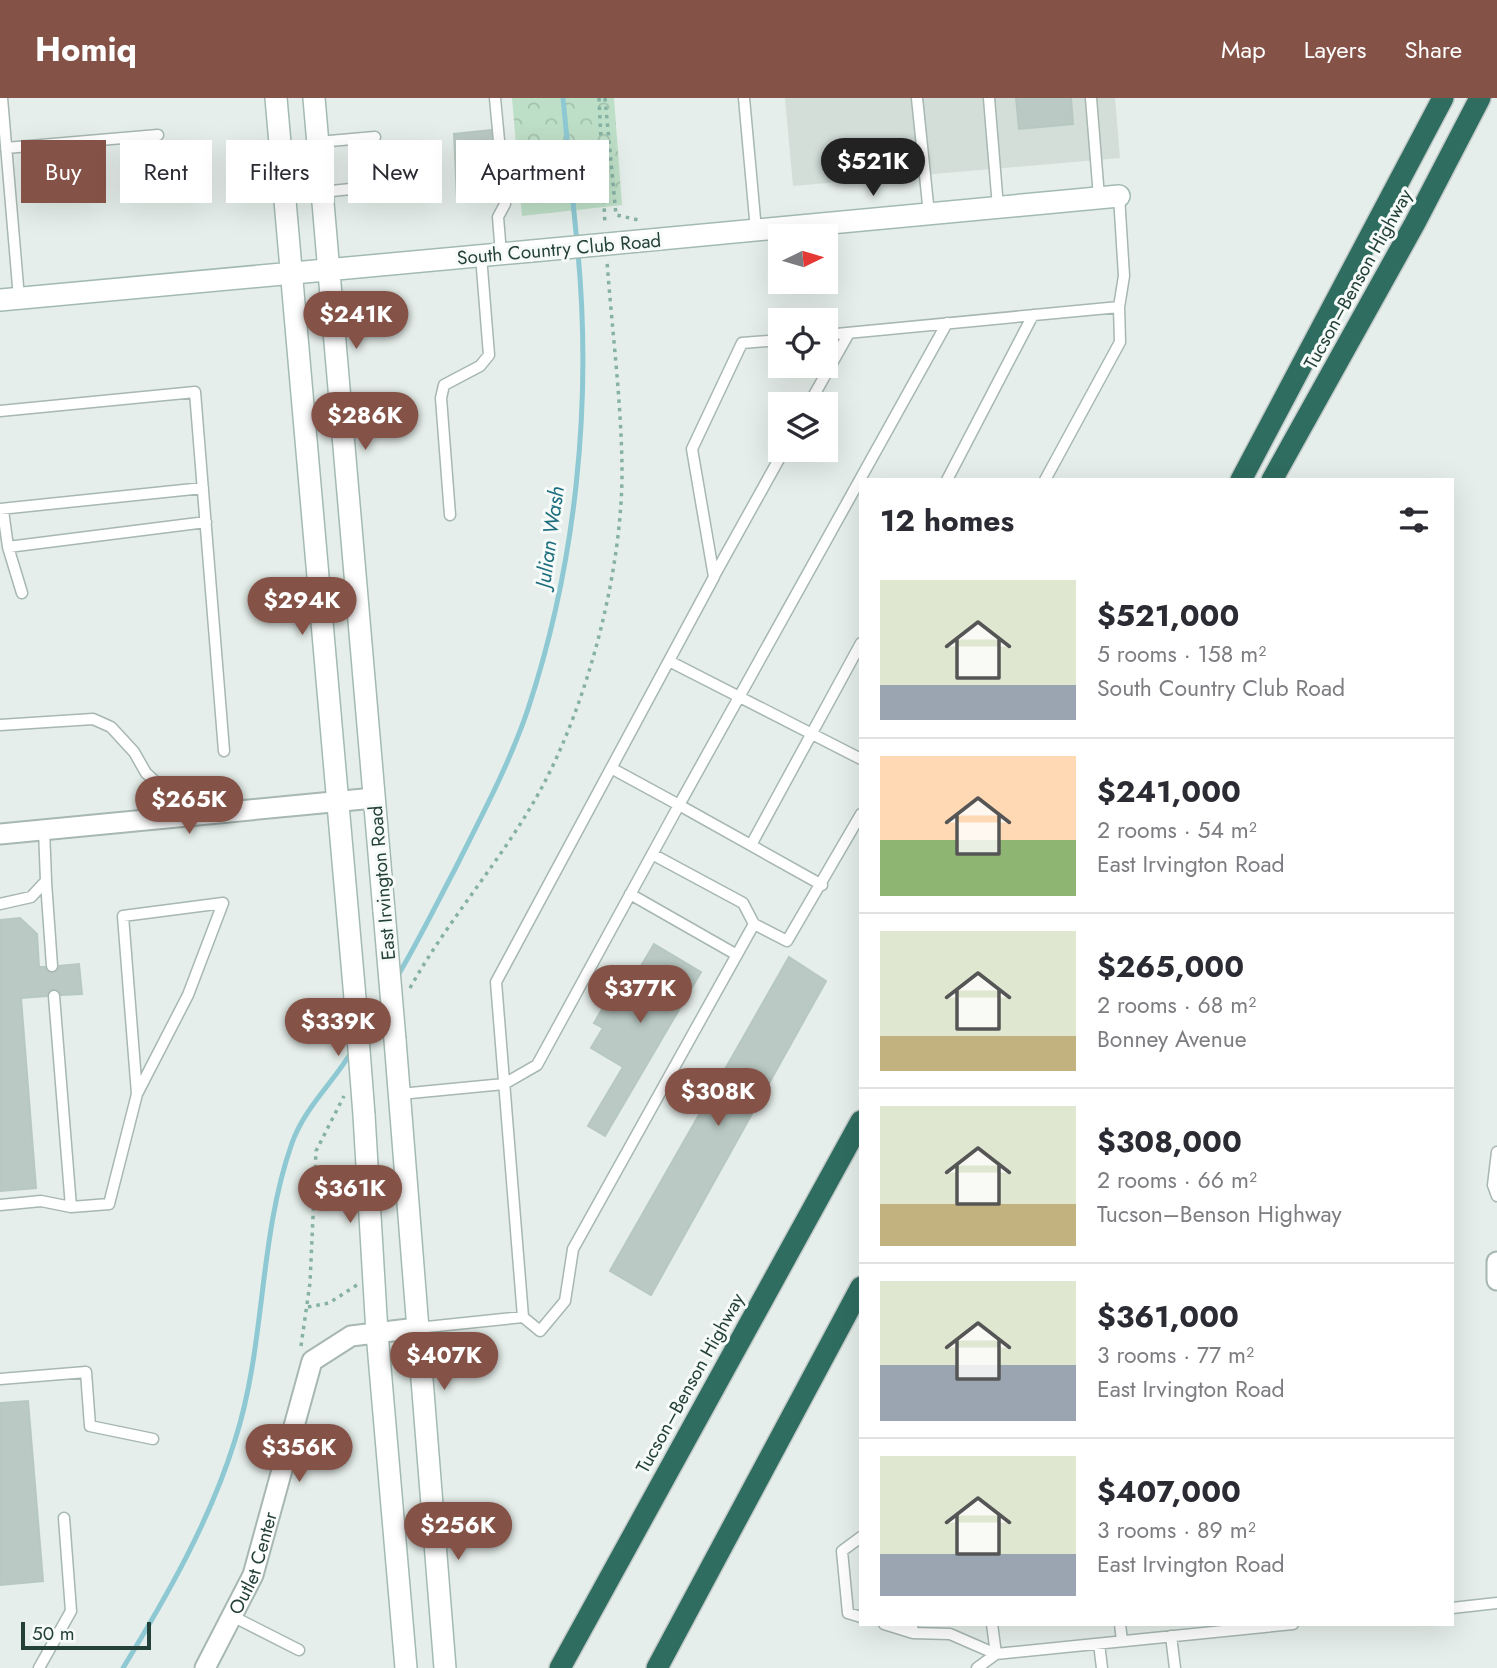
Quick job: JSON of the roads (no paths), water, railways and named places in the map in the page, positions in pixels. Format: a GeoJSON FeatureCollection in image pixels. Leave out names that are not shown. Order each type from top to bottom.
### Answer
{"type":"FeatureCollection","features":[{"type":"Feature","properties":{"kind":"highway","name":"Tucson–Benson Highway"},"geometry":{"type":"LineString","coordinates":[[1242,478],[1443,98]]}},
{"type":"Feature","properties":{"kind":"highway","name":"Tucson–Benson Highway"},"geometry":{"type":"LineString","coordinates":[[1273,478],[1415,223],[1478,102]]}},
{"type":"Feature","properties":{"kind":"highway","name":"Tucson–Benson Highway"},"geometry":{"type":"LineString","coordinates":[[560,1668],[859,1125]]}},
{"type":"Feature","properties":{"kind":"highway"},"geometry":{"type":"LineString","coordinates":[[657,1668],[859,1291]]}},
{"type":"Feature","properties":{"kind":"main road","name":"East Irvington Road"},"geometry":{"type":"LineString","coordinates":[[276,98],[355,998],[377,1333],[406,1668]]}},
{"type":"Feature","properties":{"kind":"main road","name":"East Irvington Road"},"geometry":{"type":"LineString","coordinates":[[314,98],[318,140]]}},
{"type":"Feature","properties":{"kind":"main road","name":"South Country Club Road"},"geometry":{"type":"LineString","coordinates":[[9,299],[611,246],[650,240],[1109,197]]}},
{"type":"Feature","properties":{"kind":"main road","name":"East Irvington Road"},"geometry":{"type":"LineString","coordinates":[[323,203],[395,1040],[445,1668]]}},
{"type":"Feature","properties":{"kind":"street"},"geometry":{"type":"LineString","coordinates":[[0,834],[374,797]]}},
{"type":"Feature","properties":{"kind":"street"},"geometry":{"type":"LineString","coordinates":[[1497,1262],[1497,1280]]}},
{"type":"Feature","properties":{"kind":"street","name":"Outlet Center"},"geometry":{"type":"LineString","coordinates":[[205,1668],[253,1575],[312,1360],[351,1336],[417,1328]]}},
{"type":"Feature","properties":{"kind":"lane"},"geometry":{"type":"LineString","coordinates":[[2,98],[6,148],[9,299]]}},
{"type":"Feature","properties":{"kind":"lane"},"geometry":{"type":"LineString","coordinates":[[450,515],[441,398],[444,386],[480,366],[489,355],[491,255],[498,217],[505,204],[495,98]]}},
{"type":"Feature","properties":{"kind":"lane"},"geometry":{"type":"LineString","coordinates":[[744,98],[756,230]]}},
{"type":"Feature","properties":{"kind":"lane"},"geometry":{"type":"LineString","coordinates":[[917,98],[929,214]]}},
{"type":"Feature","properties":{"kind":"lane"},"geometry":{"type":"LineString","coordinates":[[989,98],[998,207]]}},
{"type":"Feature","properties":{"kind":"lane"},"geometry":{"type":"LineString","coordinates":[[1046,478],[1120,342],[1119,307],[1124,276],[1091,98]]}},
{"type":"Feature","properties":{"kind":"lane"},"geometry":{"type":"LineString","coordinates":[[6,148],[158,135]]}},
{"type":"Feature","properties":{"kind":"lane"},"geometry":{"type":"LineString","coordinates":[[334,141],[375,137]]}},
{"type":"Feature","properties":{"kind":"lane"},"geometry":{"type":"LineString","coordinates":[[838,334],[1119,307]]}},
{"type":"Feature","properties":{"kind":"lane"},"geometry":{"type":"LineString","coordinates":[[948,478],[1033,315]]}},
{"type":"Feature","properties":{"kind":"lane"},"geometry":{"type":"LineString","coordinates":[[861,478],[947,323]]}},
{"type":"Feature","properties":{"kind":"lane"},"geometry":{"type":"LineString","coordinates":[[816,392],[849,333]]}},
{"type":"Feature","properties":{"kind":"lane"},"geometry":{"type":"LineString","coordinates":[[714,577],[692,449],[743,343],[768,341]]}},
{"type":"Feature","properties":{"kind":"lane"},"geometry":{"type":"LineString","coordinates":[[0,411],[195,392],[223,751]]}},
{"type":"Feature","properties":{"kind":"lane"},"geometry":{"type":"LineString","coordinates":[[523,1317],[496,982],[777,462]]}},
{"type":"Feature","properties":{"kind":"lane"},"geometry":{"type":"LineString","coordinates":[[399,1094],[504,1084],[537,1065],[859,481]]}},
{"type":"Feature","properties":{"kind":"lane"},"geometry":{"type":"LineString","coordinates":[[22,593],[8,547],[2,510],[203,488]]}},
{"type":"Feature","properties":{"kind":"lane"},"geometry":{"type":"LineString","coordinates":[[8,547],[205,522]]}},
{"type":"Feature","properties":{"kind":"lane"},"geometry":{"type":"LineString","coordinates":[[751,845],[859,647]]}},
{"type":"Feature","properties":{"kind":"lane"},"geometry":{"type":"LineString","coordinates":[[668,661],[859,758]]}},
{"type":"Feature","properties":{"kind":"lane"},"geometry":{"type":"LineString","coordinates":[[0,725],[93,719],[111,727],[134,752],[146,773],[193,815]]}},
{"type":"Feature","properties":{"kind":"lane"},"geometry":{"type":"LineString","coordinates":[[611,768],[822,886]]}},
{"type":"Feature","properties":{"kind":"lane"},"geometry":{"type":"LineString","coordinates":[[652,854],[743,903],[754,924],[787,941],[822,886],[859,818]]}},
{"type":"Feature","properties":{"kind":"lane"},"geometry":{"type":"LineString","coordinates":[[44,829],[52,966]]}},
{"type":"Feature","properties":{"kind":"lane"},"geometry":{"type":"LineString","coordinates":[[0,904],[31,897],[46,881]]}},
{"type":"Feature","properties":{"kind":"lane"},"geometry":{"type":"LineString","coordinates":[[630,894],[737,955]]}},
{"type":"Feature","properties":{"kind":"lane"},"geometry":{"type":"LineString","coordinates":[[0,1205],[41,1200],[71,1207],[109,1203],[137,1094],[188,995],[223,903],[123,916],[137,1094]]}},
{"type":"Feature","properties":{"kind":"lane"},"geometry":{"type":"LineString","coordinates":[[417,1328],[523,1317],[540,1331],[565,1301],[573,1249],[754,924]]}},
{"type":"Feature","properties":{"kind":"lane"},"geometry":{"type":"LineString","coordinates":[[54,996],[71,1207]]}},
{"type":"Feature","properties":{"kind":"lane"},"geometry":{"type":"LineString","coordinates":[[1497,1152],[1493,1185],[1497,1196]]}},
{"type":"Feature","properties":{"kind":"lane"},"geometry":{"type":"LineString","coordinates":[[0,1379],[86,1372],[90,1426],[153,1439]]}},
{"type":"Feature","properties":{"kind":"lane"},"geometry":{"type":"LineString","coordinates":[[39,1668],[71,1611],[64,1518]]}},
{"type":"Feature","properties":{"kind":"lane"},"geometry":{"type":"LineString","coordinates":[[859,1538],[842,1551],[848,1613],[859,1616]]}},
{"type":"Feature","properties":{"kind":"lane"},"geometry":{"type":"LineString","coordinates":[[1454,1608],[1497,1603]]}},
{"type":"Feature","properties":{"kind":"lane"},"geometry":{"type":"LineString","coordinates":[[232,1616],[299,1650]]}},
{"type":"Feature","properties":{"kind":"lane"},"geometry":{"type":"LineString","coordinates":[[992,1626],[996,1654]]}},
{"type":"Feature","properties":{"kind":"lane"},"geometry":{"type":"LineString","coordinates":[[1120,1626],[1122,1641]]}},
{"type":"Feature","properties":{"kind":"lane"},"geometry":{"type":"LineString","coordinates":[[912,1628],[950,1634],[996,1654],[1171,1636],[1194,1629],[1246,1626]]}},
{"type":"Feature","properties":{"kind":"lane"},"geometry":{"type":"LineString","coordinates":[[1171,1636],[1175,1668]]}},
{"type":"Feature","properties":{"kind":"lane"},"geometry":{"type":"LineString","coordinates":[[1099,1644],[1102,1668]]}},
{"type":"Feature","properties":{"kind":"lane"},"geometry":{"type":"LineString","coordinates":[[977,1668],[996,1654]]}},
{"type":"Feature","properties":{"kind":"waterway","name":"Julian Wash"},"geometry":{"type":"LineString","coordinates":[[563,98],[577,243]]}},
{"type":"Feature","properties":{"kind":"waterway","name":"Julian Wash"},"geometry":{"type":"LineString","coordinates":[[397,977],[455,869],[503,771],[528,709],[545,654],[569,541],[581,426],[582,310],[578,253]]}},
{"type":"Feature","properties":{"kind":"waterway"},"geometry":{"type":"LineString","coordinates":[[365,1030],[385,997]]}},
{"type":"Feature","properties":{"kind":"waterway"},"geometry":{"type":"LineString","coordinates":[[123,1668],[186,1557],[225,1470],[245,1404],[281,1179],[292,1143],[304,1118],[352,1051]]}}]}
